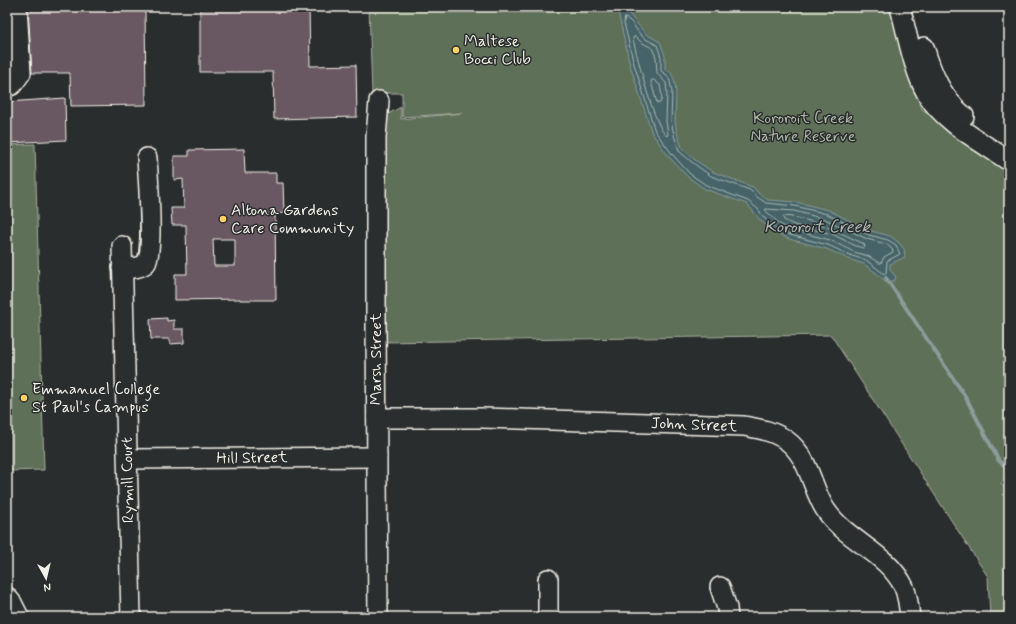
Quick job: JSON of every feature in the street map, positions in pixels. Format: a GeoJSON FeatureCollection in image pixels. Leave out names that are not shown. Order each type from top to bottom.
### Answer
{"type":"FeatureCollection","features":[{"type":"Feature","properties":{"kind":"street"},"geometry":{"type":"LineString","coordinates":[[7,87],[12,85],[21,73],[17,7]]}},
{"type":"Feature","properties":{"kind":"street"},"geometry":{"type":"LineString","coordinates":[[908,11],[923,87],[932,101],[949,111],[963,116],[1009,148]]}},
{"type":"Feature","properties":{"kind":"street","name":"Marsh Street"},"geometry":{"type":"LineString","coordinates":[[378,617],[376,153],[377,113],[379,101]]}},
{"type":"Feature","properties":{"kind":"street"},"geometry":{"type":"LineString","coordinates":[[949,111],[952,122],[1009,161]]}},
{"type":"Feature","properties":{"kind":"street"},"geometry":{"type":"LineString","coordinates":[[122,268],[135,268],[141,266],[146,263],[148,258],[147,158]]}},
{"type":"Feature","properties":{"kind":"street","name":"Rymill Court"},"geometry":{"type":"LineString","coordinates":[[122,246],[131,617]]}},
{"type":"Feature","properties":{"kind":"street","name":"John Street"},"geometry":{"type":"LineString","coordinates":[[377,418],[515,419],[744,426],[764,429],[781,437],[791,444],[808,468],[825,508],[838,525],[854,539],[873,552],[888,565],[897,576],[904,588],[908,601],[910,617]]}},
{"type":"Feature","properties":{"kind":"street","name":"Hill Street"},"geometry":{"type":"LineString","coordinates":[[128,459],[377,457]]}},
{"type":"Feature","properties":{"kind":"street"},"geometry":{"type":"LineString","coordinates":[[548,579],[548,617]]}},
{"type":"Feature","properties":{"kind":"street"},"geometry":{"type":"LineString","coordinates":[[720,587],[727,608],[728,617]]}},
{"type":"Feature","properties":{"kind":"street"},"geometry":{"type":"LineString","coordinates":[[7,597],[12,603],[19,617]]}},
{"type":"Feature","properties":{"kind":"green space","name":"Kororoit Creek Nature Reserve"},"geometry":{"type":"Polygon","coordinates":[[[369,7],[889,7],[922,109],[1009,169],[1009,471],[1001,484],[1009,491],[1009,617],[990,617],[988,577],[831,335],[382,342],[381,123],[388,114],[401,107],[401,119],[462,113],[402,117],[402,93],[372,93],[369,7]]]}},
{"type":"Feature","properties":{"kind":"green space","name":"Emmanuel College St Paul's Campus"},"geometry":{"type":"Polygon","coordinates":[[[35,144],[44,470],[7,471],[7,145],[35,144]]]}},
{"type":"Feature","properties":{"kind":"water","name":"Kororoit Creek"},"geometry":{"type":"Polygon","coordinates":[[[617,7],[627,7],[629,14],[646,34],[660,42],[665,56],[665,70],[670,71],[674,79],[676,91],[675,121],[682,148],[695,160],[713,172],[753,187],[759,194],[768,200],[796,202],[828,210],[871,231],[890,236],[904,249],[905,257],[890,264],[890,270],[896,277],[894,281],[885,281],[864,264],[827,249],[789,239],[776,233],[761,221],[747,204],[705,189],[688,177],[669,157],[652,133],[630,65],[617,7]]]}},
{"type":"Feature","properties":{"kind":"building"},"geometry":{"type":"Polygon","coordinates":[[[28,7],[145,7],[146,105],[71,106],[70,73],[32,73],[28,7]]]}},
{"type":"Feature","properties":{"kind":"building"},"geometry":{"type":"Polygon","coordinates":[[[200,7],[309,7],[310,66],[356,65],[357,117],[274,119],[273,72],[200,72],[200,7]]]}},
{"type":"Feature","properties":{"kind":"building"},"geometry":{"type":"Polygon","coordinates":[[[65,98],[66,140],[7,143],[7,102],[65,98]]]}},
{"type":"Feature","properties":{"kind":"building","name":"Altona Gardens Care Community"},"geometry":{"type":"Polygon","coordinates":[[[244,149],[245,173],[276,173],[276,183],[283,183],[284,213],[275,214],[276,300],[175,300],[175,274],[187,274],[186,225],[172,225],[171,208],[184,208],[183,179],[174,180],[174,156],[189,156],[189,150],[244,149]],[[213,239],[214,266],[235,266],[235,239],[213,239]]]}},
{"type":"Feature","properties":{"kind":"building"},"geometry":{"type":"Polygon","coordinates":[[[167,318],[167,321],[174,320],[174,329],[184,329],[184,343],[170,344],[170,339],[151,339],[150,319],[167,318]]]}},
{"type":"Feature","properties":{"kind":"waterway","name":"Kororoit Creek"},"geometry":{"type":"LineString","coordinates":[[886,278],[965,396],[999,461],[1009,469]]}},
{"type":"Feature","properties":{"kind":"place","name":"Maltese Bocci Club"},"geometry":{"type":"Point","coordinates":[456,50]}},
{"type":"Feature","properties":{"kind":"place","name":"Altona Gardens Care Community"},"geometry":{"type":"Point","coordinates":[223,219]}},
{"type":"Feature","properties":{"kind":"place","name":"Emmanuel College St Paul's Campus"},"geometry":{"type":"Point","coordinates":[24,398]}}]}
